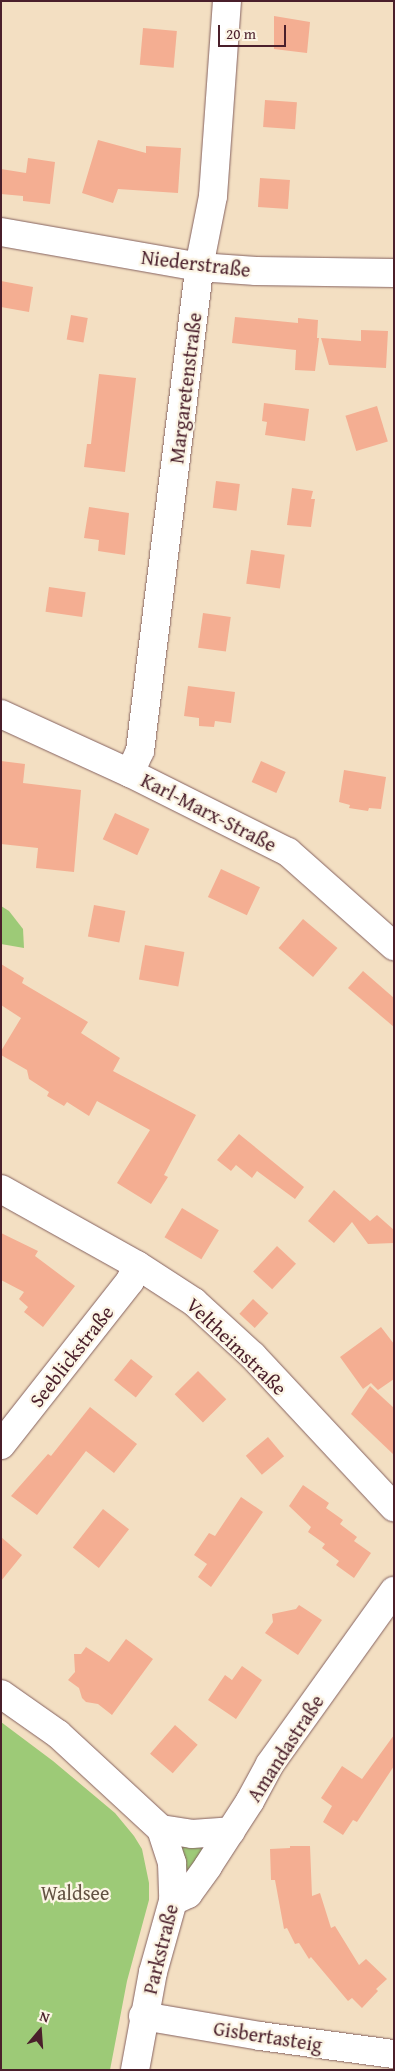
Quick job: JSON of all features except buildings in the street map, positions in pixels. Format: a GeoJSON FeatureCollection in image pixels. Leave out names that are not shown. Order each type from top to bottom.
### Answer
{"type":"FeatureCollection","features":[{"type":"Feature","properties":{"kind":"street","name":"Margaretenstraße"},"geometry":{"type":"LineString","coordinates":[[130,773],[140,751],[199,267],[213,196],[227,1]]}},
{"type":"Feature","properties":{"kind":"street","name":"Niederstraße"},"geometry":{"type":"LineString","coordinates":[[1,232],[199,267],[256,271],[394,273]]}},
{"type":"Feature","properties":{"kind":"street","name":"Karl-Marx-Straße"},"geometry":{"type":"LineString","coordinates":[[1,714],[130,773],[288,852],[394,946]]}},
{"type":"Feature","properties":{"kind":"street","name":"Veltheimstraße"},"geometry":{"type":"LineString","coordinates":[[1,1189],[137,1265],[194,1302],[252,1356],[394,1507]]}},
{"type":"Feature","properties":{"kind":"street","name":"Seeblickstraße"},"geometry":{"type":"LineString","coordinates":[[1,1446],[130,1281],[137,1265]]}},
{"type":"Feature","properties":{"kind":"street","name":"Amandastraße"},"geometry":{"type":"LineString","coordinates":[[174,1901],[188,1894],[230,1831],[270,1764],[394,1591]]}},
{"type":"Feature","properties":{"kind":"street","name":"Parkstraße"},"geometry":{"type":"LineString","coordinates":[[1,1694],[58,1734],[161,1829],[172,1863],[174,1901],[153,1972],[143,2016],[135,2070]]}},
{"type":"Feature","properties":{"kind":"street"},"geometry":{"type":"LineString","coordinates":[[161,1829],[192,1834],[230,1831]]}},
{"type":"Feature","properties":{"kind":"street","name":"Gisbertasteig"},"geometry":{"type":"LineString","coordinates":[[143,2016],[260,2036],[394,2054]]}},
{"type":"Feature","properties":{"kind":"green space"},"geometry":{"type":"Polygon","coordinates":[[[1,906],[9,911],[23,929],[24,948],[1,944],[1,906]]]}},
{"type":"Feature","properties":{"kind":"green space","name":"Waldsee"},"geometry":{"type":"Polygon","coordinates":[[[1,1722],[53,1761],[115,1813],[142,1849],[149,1883],[149,1900],[127,1981],[110,2070],[1,2070],[1,1722]]]}},
{"type":"Feature","properties":{"kind":"green space"},"geometry":{"type":"Polygon","coordinates":[[[181,1844],[204,1845],[192,1870],[187,1871],[184,1867],[181,1844]]]}}]}
